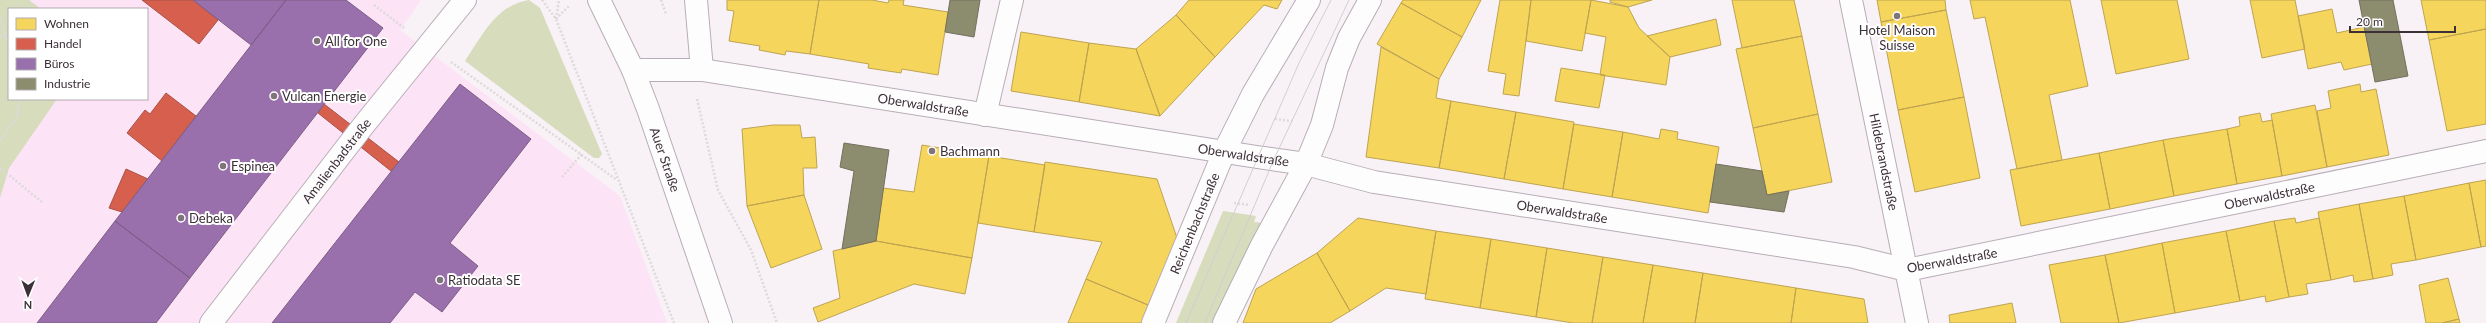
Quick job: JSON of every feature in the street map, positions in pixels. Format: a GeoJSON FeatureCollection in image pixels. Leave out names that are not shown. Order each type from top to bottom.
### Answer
{"type":"FeatureCollection","features":[{"type":"Feature","properties":{"kind":"street","name":"Amalienbadstraße"},"geometry":{"type":"LineString","coordinates":[[211,323],[465,0]]}},
{"type":"Feature","properties":{"kind":"street","name":"Auer Straße"},"geometry":{"type":"LineString","coordinates":[[598,0],[633,70],[721,323]]}},
{"type":"Feature","properties":{"kind":"street"},"geometry":{"type":"LineString","coordinates":[[695,70],[696,0]]}},
{"type":"Feature","properties":{"kind":"street"},"geometry":{"type":"LineString","coordinates":[[985,114],[1012,0]]}},
{"type":"Feature","properties":{"kind":"street","name":"Reichenbachstraße"},"geometry":{"type":"LineString","coordinates":[[1153,323],[1224,152],[1252,94],[1309,0]]}},
{"type":"Feature","properties":{"kind":"street"},"geometry":{"type":"LineString","coordinates":[[1224,323],[1262,245],[1306,164],[1322,125],[1337,68],[1349,38],[1370,0]]}},
{"type":"Feature","properties":{"kind":"street","name":"Hildebrandstraße"},"geometry":{"type":"LineString","coordinates":[[1851,0],[1917,323]]}},
{"type":"Feature","properties":{"kind":"street","name":"Oberwaldstraße"},"geometry":{"type":"LineString","coordinates":[[633,70],[695,70],[1306,164],[1374,182],[1854,257],[1907,270],[2486,151]]}},
{"type":"Feature","properties":{"kind":"path"},"geometry":{"type":"LineString","coordinates":[[542,0],[556,19],[674,323]]}},
{"type":"Feature","properties":{"kind":"path"},"geometry":{"type":"LineString","coordinates":[[556,19],[559,0]]}},
{"type":"Feature","properties":{"kind":"path"},"geometry":{"type":"LineString","coordinates":[[556,19],[576,0]]}},
{"type":"Feature","properties":{"kind":"path"},"geometry":{"type":"LineString","coordinates":[[661,0],[669,21]]}},
{"type":"Feature","properties":{"kind":"path"},"geometry":{"type":"LineString","coordinates":[[374,5],[428,46],[618,181]]}},
{"type":"Feature","properties":{"kind":"path"},"geometry":{"type":"LineString","coordinates":[[0,17],[8,42]]}},
{"type":"Feature","properties":{"kind":"path"},"geometry":{"type":"LineString","coordinates":[[0,36],[6,37]]}},
{"type":"Feature","properties":{"kind":"path"},"geometry":{"type":"LineString","coordinates":[[695,70],[703,120],[718,190],[751,250],[777,323]]}},
{"type":"Feature","properties":{"kind":"path"},"geometry":{"type":"LineString","coordinates":[[0,141],[17,116],[20,100]]}},
{"type":"Feature","properties":{"kind":"path"},"geometry":{"type":"LineString","coordinates":[[562,177],[582,154]]}},
{"type":"Feature","properties":{"kind":"path"},"geometry":{"type":"LineString","coordinates":[[0,168],[42,202]]}},
{"type":"Feature","properties":{"kind":"path"},"geometry":{"type":"LineString","coordinates":[[1205,198],[1281,211]]}},
{"type":"Feature","properties":{"kind":"shaded area"},"geometry":{"type":"Polygon","coordinates":[[[0,0],[421,0],[400,30],[620,196],[667,323],[0,323],[0,0]]]}},
{"type":"Feature","properties":{"kind":"green space"},"geometry":{"type":"Polygon","coordinates":[[[0,0],[29,0],[40,8],[8,8],[8,100],[56,100],[9,168],[0,198],[0,0]]]}},
{"type":"Feature","properties":{"kind":"green space"},"geometry":{"type":"Polygon","coordinates":[[[529,0],[540,8],[602,154],[599,158],[594,158],[465,61],[484,32],[499,15],[507,8],[517,3],[529,0]]]}},
{"type":"Feature","properties":{"kind":"green space"},"geometry":{"type":"Polygon","coordinates":[[[1223,211],[1256,216],[1254,222],[1265,223],[1214,323],[1176,323],[1223,211]]]}},
{"type":"Feature","properties":{"kind":"building: Wohnen"},"geometry":{"type":"Polygon","coordinates":[[[727,0],[819,0],[810,54],[786,51],[785,55],[759,50],[760,46],[729,41],[734,11],[727,10],[727,0]]]}},
{"type":"Feature","properties":{"kind":"building: Wohnen"},"geometry":{"type":"Polygon","coordinates":[[[819,0],[872,0],[888,3],[889,0],[904,0],[903,5],[948,12],[938,75],[902,69],[901,73],[868,68],[869,64],[810,54],[819,0]]]}},
{"type":"Feature","properties":{"kind":"building: Wohnen"},"geometry":{"type":"Polygon","coordinates":[[[1189,0],[1282,0],[1277,9],[1264,5],[1215,57],[1176,15],[1189,0]]]}},
{"type":"Feature","properties":{"kind":"building: Wohnen"},"geometry":{"type":"Polygon","coordinates":[[[1403,0],[1481,0],[1462,37],[1401,3],[1403,0]]]}},
{"type":"Feature","properties":{"kind":"building: Wohnen"},"geometry":{"type":"Polygon","coordinates":[[[1500,0],[1531,0],[1519,96],[1503,94],[1506,74],[1488,71],[1500,0]]]}},
{"type":"Feature","properties":{"kind":"building: Wohnen"},"geometry":{"type":"Polygon","coordinates":[[[1531,0],[1591,0],[1582,51],[1526,41],[1531,0]]]}},
{"type":"Feature","properties":{"kind":"building: Wohnen"},"geometry":{"type":"Polygon","coordinates":[[[1591,0],[1628,7],[1639,28],[1670,57],[1666,85],[1600,75],[1606,37],[1585,33],[1591,0]]]}},
{"type":"Feature","properties":{"kind":"building: Wohnen"},"geometry":{"type":"Polygon","coordinates":[[[1610,0],[1652,0],[1628,7],[1610,2],[1610,0]]]}},
{"type":"Feature","properties":{"kind":"building: Wohnen"},"geometry":{"type":"Polygon","coordinates":[[[1732,0],[1794,0],[1802,36],[1742,48],[1732,0]]]}},
{"type":"Feature","properties":{"kind":"building: Wohnen","name":"Hotel Maison Suisse"},"geometry":{"type":"Polygon","coordinates":[[[1877,0],[1945,0],[1946,10],[1881,22],[1877,0]]]}},
{"type":"Feature","properties":{"kind":"building: Wohnen"},"geometry":{"type":"Polygon","coordinates":[[[1970,0],[2070,0],[2088,86],[2049,95],[2062,160],[2017,169],[1985,17],[1974,19],[1970,0]]]}},
{"type":"Feature","properties":{"kind":"building: Wohnen"},"geometry":{"type":"Polygon","coordinates":[[[2101,0],[2177,0],[2189,59],[2116,74],[2101,0]]]}},
{"type":"Feature","properties":{"kind":"building: Wohnen"},"geometry":{"type":"Polygon","coordinates":[[[2250,0],[2295,0],[2305,49],[2262,58],[2250,0]]]}},
{"type":"Feature","properties":{"kind":"building: Wohnen"},"geometry":{"type":"Polygon","coordinates":[[[2421,0],[2486,0],[2486,29],[2429,40],[2421,0]]]}},
{"type":"Feature","properties":{"kind":"building: Wohnen"},"geometry":{"type":"Polygon","coordinates":[[[1401,3],[1462,37],[1439,79],[1377,44],[1401,3]]]}},
{"type":"Feature","properties":{"kind":"building: Wohnen"},"geometry":{"type":"Polygon","coordinates":[[[2332,9],[2337,33],[2364,27],[2372,64],[2344,70],[2341,62],[2308,69],[2298,16],[2332,9]]]}},
{"type":"Feature","properties":{"kind":"building: Wohnen"},"geometry":{"type":"Polygon","coordinates":[[[1946,10],[1964,97],[1898,110],[1881,22],[1946,10]]]}},
{"type":"Feature","properties":{"kind":"building: Wohnen"},"geometry":{"type":"Polygon","coordinates":[[[1176,15],[1215,57],[1160,116],[1136,49],[1176,15]]]}},
{"type":"Feature","properties":{"kind":"building: Wohnen"},"geometry":{"type":"Polygon","coordinates":[[[1716,19],[1721,45],[1670,57],[1647,36],[1716,19]]]}},
{"type":"Feature","properties":{"kind":"building: Wohnen"},"geometry":{"type":"Polygon","coordinates":[[[2486,29],[2486,124],[2447,131],[2429,40],[2486,29]]]}},
{"type":"Feature","properties":{"kind":"building: Wohnen"},"geometry":{"type":"Polygon","coordinates":[[[1021,32],[1089,43],[1079,102],[1011,91],[1021,32]]]}},
{"type":"Feature","properties":{"kind":"building: Wohnen"},"geometry":{"type":"Polygon","coordinates":[[[1802,36],[1818,114],[1753,128],[1736,49],[1802,36]]]}},
{"type":"Feature","properties":{"kind":"building: Wohnen"},"geometry":{"type":"Polygon","coordinates":[[[1089,43],[1136,49],[1160,116],[1079,102],[1089,43]]]}},
{"type":"Feature","properties":{"kind":"building: Wohnen"},"geometry":{"type":"Polygon","coordinates":[[[1381,47],[1439,79],[1436,98],[1451,101],[1439,168],[1366,157],[1381,47]]]}},
{"type":"Feature","properties":{"kind":"building: Wohnen"},"geometry":{"type":"Polygon","coordinates":[[[1561,68],[1605,75],[1599,108],[1555,101],[1561,68]]]}},
{"type":"Feature","properties":{"kind":"building: Wohnen"},"geometry":{"type":"Polygon","coordinates":[[[2360,84],[2361,92],[2376,89],[2389,155],[2327,167],[2317,111],[2331,108],[2328,91],[2360,84]]]}},
{"type":"Feature","properties":{"kind":"building: Wohnen"},"geometry":{"type":"Polygon","coordinates":[[[1964,97],[1980,178],[1915,192],[1898,110],[1964,97]]]}},
{"type":"Feature","properties":{"kind":"building: Wohnen"},"geometry":{"type":"Polygon","coordinates":[[[1451,101],[1516,112],[1504,179],[1439,168],[1451,101]]]}},
{"type":"Feature","properties":{"kind":"building: Wohnen"},"geometry":{"type":"Polygon","coordinates":[[[2315,105],[2327,167],[2282,176],[2271,114],[2315,105]]]}},
{"type":"Feature","properties":{"kind":"building: Wohnen"},"geometry":{"type":"Polygon","coordinates":[[[1516,112],[1574,122],[1563,189],[1504,179],[1516,112]]]}},
{"type":"Feature","properties":{"kind":"building: Wohnen"},"geometry":{"type":"Polygon","coordinates":[[[2260,113],[2262,122],[2272,120],[2282,176],[2237,184],[2227,129],[2240,126],[2239,117],[2260,113]]]}},
{"type":"Feature","properties":{"kind":"building: Wohnen"},"geometry":{"type":"Polygon","coordinates":[[[1818,114],[1832,182],[1767,195],[1753,128],[1818,114]]]}},
{"type":"Feature","properties":{"kind":"building: Wohnen"},"geometry":{"type":"Polygon","coordinates":[[[1574,124],[1623,132],[1612,197],[1563,189],[1574,124]]]}},
{"type":"Feature","properties":{"kind":"building: Wohnen"},"geometry":{"type":"Polygon","coordinates":[[[773,125],[800,125],[802,138],[815,137],[817,168],[803,168],[804,195],[747,206],[742,129],[773,125]]]}},
{"type":"Feature","properties":{"kind":"building: Wohnen"},"geometry":{"type":"Polygon","coordinates":[[[1661,129],[1678,132],[1677,139],[1719,147],[1708,213],[1612,197],[1623,132],[1659,139],[1661,129]]]}},
{"type":"Feature","properties":{"kind":"building: Wohnen"},"geometry":{"type":"Polygon","coordinates":[[[2227,129],[2237,184],[2174,196],[2163,140],[2227,129]]]}},
{"type":"Feature","properties":{"kind":"building: Wohnen"},"geometry":{"type":"Polygon","coordinates":[[[2163,140],[2174,196],[2110,209],[2099,153],[2163,140]]]}},
{"type":"Feature","properties":{"kind":"building: Wohnen"},"geometry":{"type":"Polygon","coordinates":[[[922,145],[989,156],[972,258],[876,241],[883,188],[914,192],[922,145]]]}},
{"type":"Feature","properties":{"kind":"building: Wohnen"},"geometry":{"type":"Polygon","coordinates":[[[2099,153],[2110,209],[2021,226],[2010,170],[2099,153]]]}},
{"type":"Feature","properties":{"kind":"building: Wohnen"},"geometry":{"type":"Polygon","coordinates":[[[989,156],[1045,165],[1034,232],[978,223],[989,156]]]}},
{"type":"Feature","properties":{"kind":"building: Wohnen"},"geometry":{"type":"Polygon","coordinates":[[[1045,162],[1157,179],[1177,238],[1148,305],[1086,279],[1102,242],[1034,232],[1045,162]]]}},
{"type":"Feature","properties":{"kind":"building: Wohnen"},"geometry":{"type":"Polygon","coordinates":[[[2486,180],[2486,246],[2481,247],[2469,183],[2486,180]]]}},
{"type":"Feature","properties":{"kind":"building: Wohnen"},"geometry":{"type":"Polygon","coordinates":[[[2469,183],[2481,247],[2416,260],[2404,196],[2469,183]]]}},
{"type":"Feature","properties":{"kind":"building: Wohnen"},"geometry":{"type":"Polygon","coordinates":[[[804,195],[822,249],[771,268],[747,206],[804,195]]]}},
{"type":"Feature","properties":{"kind":"building: Wohnen"},"geometry":{"type":"Polygon","coordinates":[[[2404,196],[2416,260],[2391,264],[2393,275],[2373,279],[2359,204],[2404,196]]]}},
{"type":"Feature","properties":{"kind":"building: Wohnen"},"geometry":{"type":"Polygon","coordinates":[[[2359,204],[2373,279],[2354,282],[2353,275],[2331,280],[2318,212],[2359,204]]]}},
{"type":"Feature","properties":{"kind":"building: Wohnen"},"geometry":{"type":"Polygon","coordinates":[[[1358,218],[1436,231],[1426,294],[1386,288],[1350,311],[1317,253],[1358,218]]]}},
{"type":"Feature","properties":{"kind":"building: Wohnen"},"geometry":{"type":"Polygon","coordinates":[[[2295,218],[2296,223],[2319,218],[2331,280],[2306,284],[2308,294],[2289,297],[2274,221],[2295,218]]]}},
{"type":"Feature","properties":{"kind":"building: Wohnen"},"geometry":{"type":"Polygon","coordinates":[[[2274,221],[2289,297],[2266,302],[2265,296],[2240,301],[2226,231],[2274,221]]]}},
{"type":"Feature","properties":{"kind":"building: Wohnen"},"geometry":{"type":"Polygon","coordinates":[[[1436,231],[1491,239],[1480,308],[1425,299],[1436,231]]]}},
{"type":"Feature","properties":{"kind":"building: Wohnen"},"geometry":{"type":"Polygon","coordinates":[[[2226,231],[2240,301],[2175,313],[2162,243],[2226,231]]]}},
{"type":"Feature","properties":{"kind":"building: Wohnen"},"geometry":{"type":"Polygon","coordinates":[[[1491,239],[1547,248],[1536,317],[1480,308],[1491,239]]]}},
{"type":"Feature","properties":{"kind":"building: Wohnen"},"geometry":{"type":"Polygon","coordinates":[[[876,241],[972,258],[965,294],[914,284],[818,322],[813,308],[840,298],[833,251],[876,241]]]}},
{"type":"Feature","properties":{"kind":"building: Wohnen"},"geometry":{"type":"Polygon","coordinates":[[[2162,243],[2175,313],[2119,323],[2105,255],[2162,243]]]}},
{"type":"Feature","properties":{"kind":"building: Wohnen"},"geometry":{"type":"Polygon","coordinates":[[[1547,248],[1603,257],[1592,323],[1573,323],[1536,317],[1547,248]]]}},
{"type":"Feature","properties":{"kind":"building: Wohnen"},"geometry":{"type":"Polygon","coordinates":[[[1317,253],[1350,311],[1330,323],[1243,323],[1256,289],[1317,253]]]}},
{"type":"Feature","properties":{"kind":"building: Wohnen"},"geometry":{"type":"Polygon","coordinates":[[[2105,255],[2119,323],[2061,323],[2049,265],[2105,255]]]}},
{"type":"Feature","properties":{"kind":"building: Wohnen"},"geometry":{"type":"Polygon","coordinates":[[[1603,257],[1653,265],[1643,323],[1592,323],[1603,257]]]}},
{"type":"Feature","properties":{"kind":"building: Wohnen"},"geometry":{"type":"Polygon","coordinates":[[[1653,265],[1703,273],[1695,323],[1643,323],[1653,265]]]}},
{"type":"Feature","properties":{"kind":"building: Wohnen"},"geometry":{"type":"Polygon","coordinates":[[[1703,273],[1796,288],[1791,323],[1695,323],[1703,273]]]}},
{"type":"Feature","properties":{"kind":"building: Wohnen"},"geometry":{"type":"Polygon","coordinates":[[[2448,278],[2459,319],[2442,323],[2426,323],[2419,285],[2448,278]]]}},
{"type":"Feature","properties":{"kind":"building: Wohnen"},"geometry":{"type":"Polygon","coordinates":[[[1086,279],[1148,305],[1141,323],[1068,323],[1086,279]]]}},
{"type":"Feature","properties":{"kind":"building: Wohnen"},"geometry":{"type":"Polygon","coordinates":[[[1796,288],[1864,299],[1868,323],[1791,323],[1796,288]]]}},
{"type":"Feature","properties":{"kind":"building: Wohnen"},"geometry":{"type":"Polygon","coordinates":[[[2012,303],[2016,323],[1950,323],[1949,315],[2012,303]]]}},
{"type":"Feature","properties":{"kind":"building: Wohnen"},"geometry":{"type":"Polygon","coordinates":[[[2459,319],[2460,323],[2442,323],[2459,319]]]}},
{"type":"Feature","properties":{"kind":"building: Handel"},"geometry":{"type":"Polygon","coordinates":[[[142,0],[193,0],[218,20],[199,44],[142,0]]]}},
{"type":"Feature","properties":{"kind":"building: Handel"},"geometry":{"type":"Polygon","coordinates":[[[166,93],[196,116],[162,161],[127,133],[145,110],[150,114],[166,93]]]}},
{"type":"Feature","properties":{"kind":"building: Handel"},"geometry":{"type":"Polygon","coordinates":[[[324,104],[399,162],[391,171],[318,113],[324,104]]]}},
{"type":"Feature","properties":{"kind":"building: Handel"},"geometry":{"type":"Polygon","coordinates":[[[126,169],[148,179],[122,212],[109,208],[126,169]]]}},
{"type":"Feature","properties":{"kind":"building: Büros"},"geometry":{"type":"Polygon","coordinates":[[[193,0],[286,0],[251,45],[193,0]]]}},
{"type":"Feature","properties":{"kind":"building: Büros"},"geometry":{"type":"Polygon","coordinates":[[[286,0],[346,0],[383,28],[190,278],[115,221],[286,0]]]}},
{"type":"Feature","properties":{"kind":"building: Büros"},"geometry":{"type":"Polygon","coordinates":[[[460,84],[531,139],[450,243],[478,266],[442,312],[415,292],[390,323],[272,323],[460,84]]]}},
{"type":"Feature","properties":{"kind":"building: Büros"},"geometry":{"type":"Polygon","coordinates":[[[115,221],[190,278],[156,323],[37,323],[115,221]]]}},
{"type":"Feature","properties":{"kind":"building: Industrie"},"geometry":{"type":"Polygon","coordinates":[[[950,0],[980,0],[974,37],[945,32],[950,0]]]}},
{"type":"Feature","properties":{"kind":"building: Industrie"},"geometry":{"type":"Polygon","coordinates":[[[2359,0],[2393,0],[2408,76],[2375,82],[2359,0]]]}},
{"type":"Feature","properties":{"kind":"building: Industrie"},"geometry":{"type":"Polygon","coordinates":[[[844,143],[889,150],[876,241],[842,249],[854,171],[840,167],[844,143]]]}},
{"type":"Feature","properties":{"kind":"building: Industrie"},"geometry":{"type":"Polygon","coordinates":[[[1716,164],[1762,171],[1767,195],[1789,191],[1784,212],[1710,202],[1716,164]]]}},
{"type":"Feature","properties":{"kind":"tram line"},"geometry":{"type":"LineString","coordinates":[[1186,323],[1299,63],[1331,0]]}},
{"type":"Feature","properties":{"kind":"tram line"},"geometry":{"type":"LineString","coordinates":[[1205,323],[1274,159],[1349,0]]}},
{"type":"Feature","properties":{"kind":"place","name":"Hotel Maison Suisse"},"geometry":{"type":"Point","coordinates":[1897,16]}},
{"type":"Feature","properties":{"kind":"place","name":"All for One"},"geometry":{"type":"Point","coordinates":[317,41]}},
{"type":"Feature","properties":{"kind":"place","name":"Vulcan Energie"},"geometry":{"type":"Point","coordinates":[274,96]}},
{"type":"Feature","properties":{"kind":"place","name":"Bachmann"},"geometry":{"type":"Point","coordinates":[932,151]}},
{"type":"Feature","properties":{"kind":"place","name":"Espinea"},"geometry":{"type":"Point","coordinates":[223,166]}},
{"type":"Feature","properties":{"kind":"place","name":"Debeka"},"geometry":{"type":"Point","coordinates":[181,218]}},
{"type":"Feature","properties":{"kind":"place","name":"Ratiodata SE"},"geometry":{"type":"Point","coordinates":[440,280]}}]}
